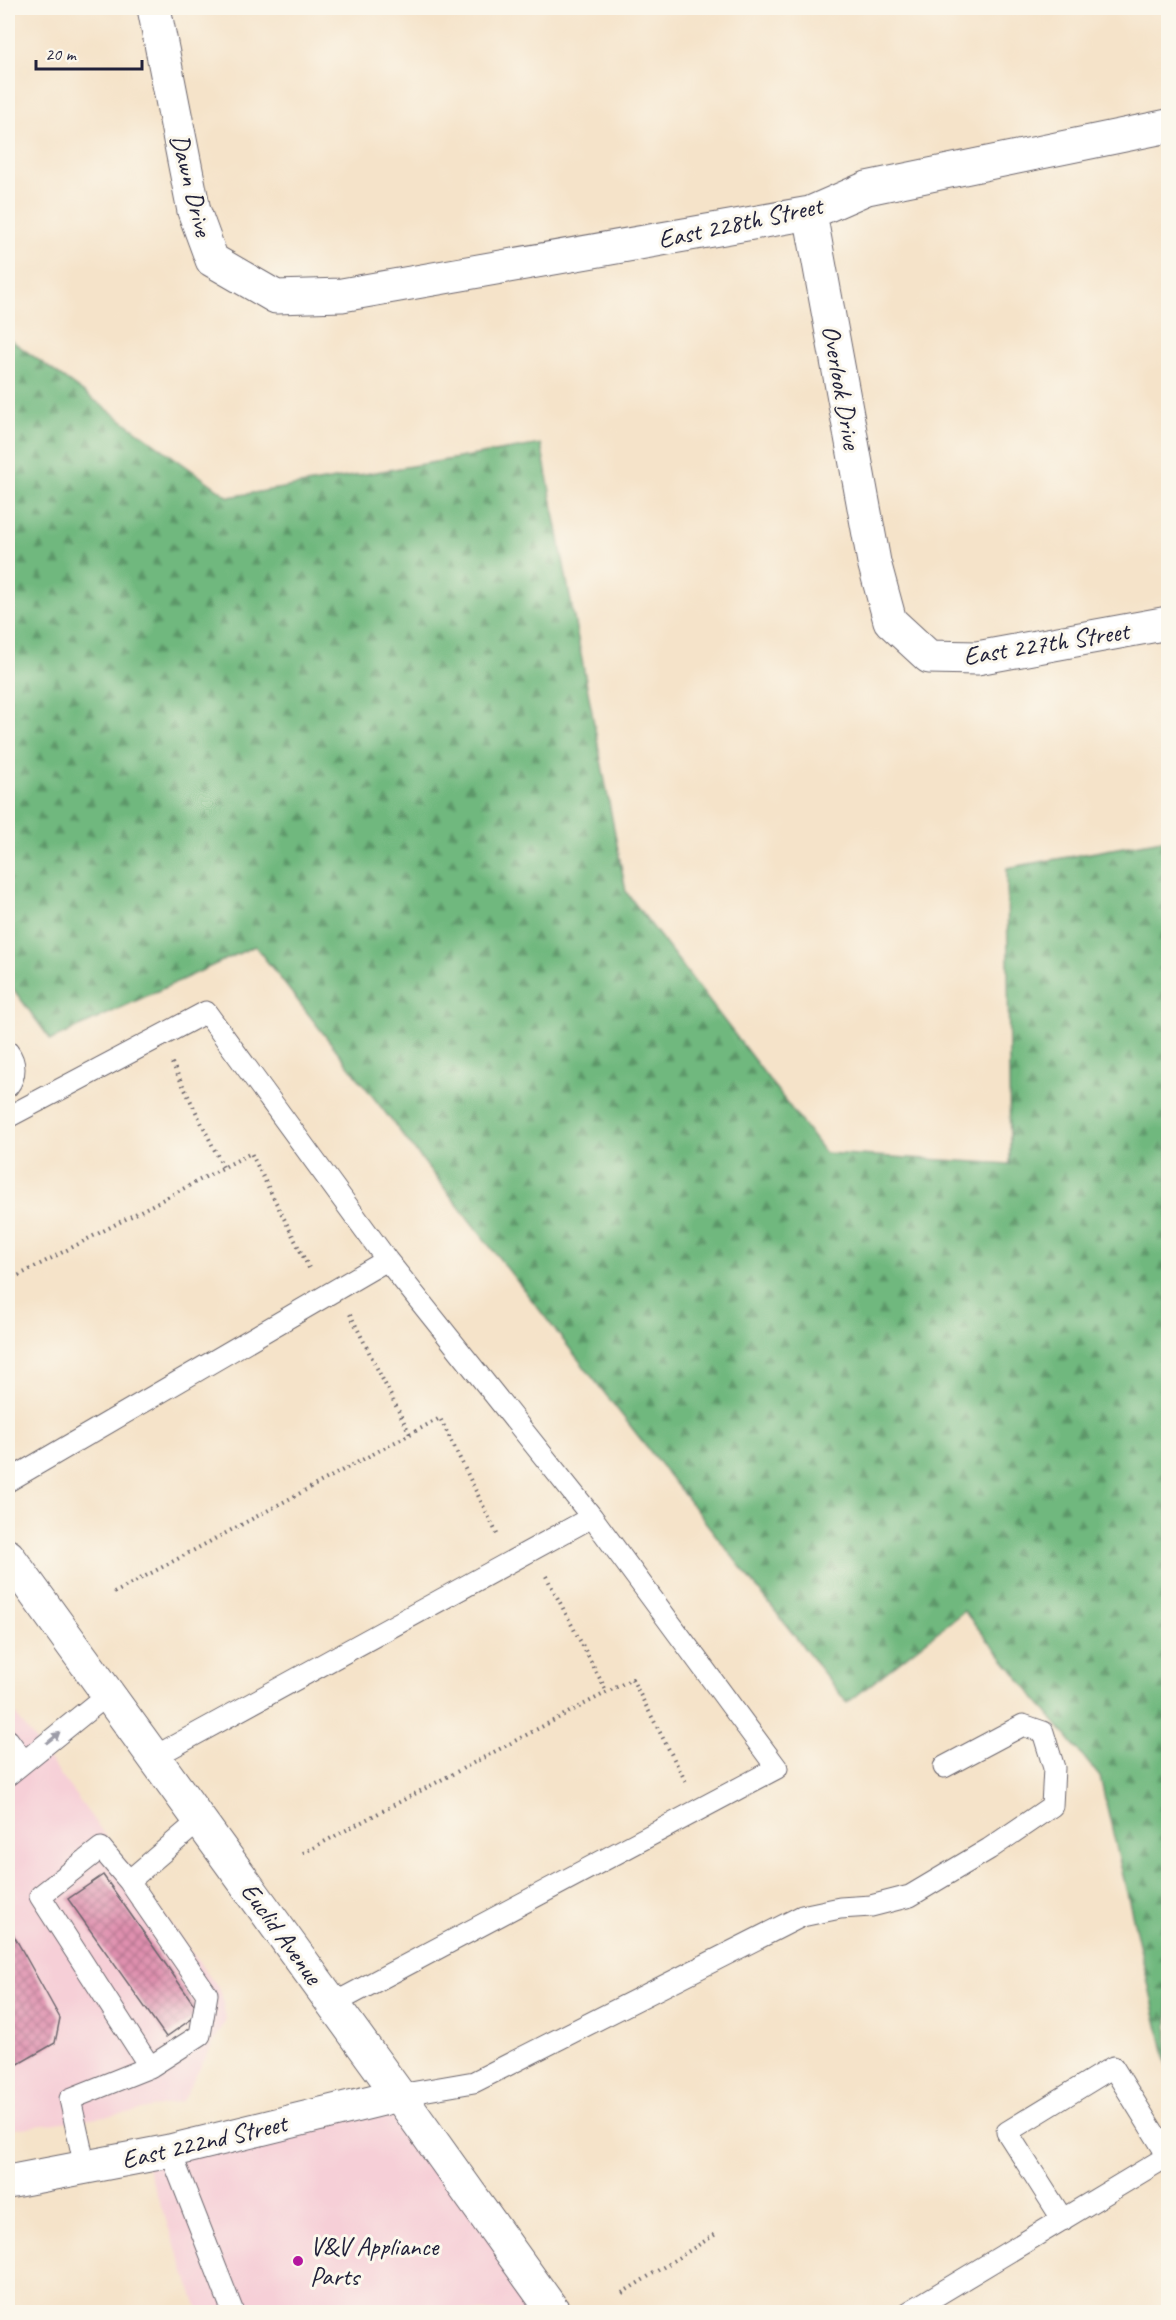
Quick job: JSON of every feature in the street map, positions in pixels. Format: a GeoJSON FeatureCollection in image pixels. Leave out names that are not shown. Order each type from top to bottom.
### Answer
{"type":"FeatureCollection","features":[{"type":"Feature","properties":{"kind":"street","name":"Dawn Drive"},"geometry":{"type":"LineString","coordinates":[[154,8],[194,211],[212,260],[276,297],[342,295]]}},
{"type":"Feature","properties":{"kind":"street","name":"East 228th Street"},"geometry":{"type":"LineString","coordinates":[[342,295],[810,213],[867,188],[1168,126]]}},
{"type":"Feature","properties":{"kind":"street","name":"Overlook Drive"},"geometry":{"type":"LineString","coordinates":[[810,213],[874,562]]}},
{"type":"Feature","properties":{"kind":"street","name":"East 227th Street"},"geometry":{"type":"LineString","coordinates":[[874,562],[890,621],[929,657],[977,658],[1168,623]]}},
{"type":"Feature","properties":{"kind":"street","name":"Euclid Avenue"},"geometry":{"type":"LineString","coordinates":[[8,1559],[399,2094],[554,2313]]}},
{"type":"Feature","properties":{"kind":"street","name":"East 222nd Street"},"geometry":{"type":"LineString","coordinates":[[8,2182],[170,2151],[399,2094]]}},
{"type":"Feature","properties":{"kind":"lane"},"geometry":{"type":"LineString","coordinates":[[8,1118],[206,1012],[387,1260],[592,1517],[777,1768],[333,2004]]}},
{"type":"Feature","properties":{"kind":"lane"},"geometry":{"type":"LineString","coordinates":[[8,1052],[14,1060],[13,1080],[8,1086]]}},
{"type":"Feature","properties":{"kind":"lane"},"geometry":{"type":"LineString","coordinates":[[8,1481],[387,1260]]}},
{"type":"Feature","properties":{"kind":"lane"},"geometry":{"type":"LineString","coordinates":[[154,1757],[592,1517]]}},
{"type":"Feature","properties":{"kind":"lane"},"geometry":{"type":"LineString","coordinates":[[8,1775],[108,1694]]}},
{"type":"Feature","properties":{"kind":"lane"},"geometry":{"type":"LineString","coordinates":[[399,2094],[474,2082],[802,1916],[840,1908],[871,1906],[910,1896],[989,1849],[1052,1806],[1054,1768],[1043,1732],[1023,1725],[944,1767]]}},
{"type":"Feature","properties":{"kind":"lane"},"geometry":{"type":"LineString","coordinates":[[8,1740],[24,1762]]}},
{"type":"Feature","properties":{"kind":"lane"},"geometry":{"type":"LineString","coordinates":[[129,1881],[200,1820]]}},
{"type":"Feature","properties":{"kind":"lane"},"geometry":{"type":"LineString","coordinates":[[85,2167],[70,2099],[150,2067],[200,2035],[207,1994],[129,1881],[101,1848],[40,1896],[150,2067]]}},
{"type":"Feature","properties":{"kind":"lane"},"geometry":{"type":"LineString","coordinates":[[909,2313],[1063,2220],[1168,2156],[1113,2067],[1007,2132],[1063,2220]]}},
{"type":"Feature","properties":{"kind":"lane"},"geometry":{"type":"LineString","coordinates":[[170,2151],[233,2313]]}},
{"type":"Feature","properties":{"kind":"path"},"geometry":{"type":"LineString","coordinates":[[159,1037],[223,1167]]}},
{"type":"Feature","properties":{"kind":"path"},"geometry":{"type":"LineString","coordinates":[[8,1281],[251,1153],[410,1434]]}},
{"type":"Feature","properties":{"kind":"path"},"geometry":{"type":"LineString","coordinates":[[114,1593],[440,1418],[511,1561]]}},
{"type":"Feature","properties":{"kind":"path"},"geometry":{"type":"LineString","coordinates":[[532,1550],[607,1692]]}},
{"type":"Feature","properties":{"kind":"path"},"geometry":{"type":"LineString","coordinates":[[303,1853],[632,1679],[700,1809]]}},
{"type":"Feature","properties":{"kind":"path"},"geometry":{"type":"LineString","coordinates":[[622,2294],[716,2234]]}},
{"type":"Feature","properties":{"kind":"shaded area"},"geometry":{"type":"Polygon","coordinates":[[[8,1704],[221,1992],[226,2020],[182,2101],[133,2112],[8,2130],[8,1704]]]}},
{"type":"Feature","properties":{"kind":"shaded area"},"geometry":{"type":"Polygon","coordinates":[[[399,2095],[554,2312],[199,2312],[143,2156],[399,2095]]]}},
{"type":"Feature","properties":{"kind":"green space"},"geometry":{"type":"Polygon","coordinates":[[[8,338],[229,497],[541,444],[626,892],[825,1153],[1010,1164],[1007,868],[1168,839],[1168,2068],[1100,1777],[964,1611],[847,1703],[255,946],[51,1040],[8,982],[8,338]]]}},
{"type":"Feature","properties":{"kind":"building"},"geometry":{"type":"Polygon","coordinates":[[[103,1875],[200,2013],[166,2037],[68,1899],[103,1875]]]}},
{"type":"Feature","properties":{"kind":"building"},"geometry":{"type":"Polygon","coordinates":[[[8,1925],[60,2018],[55,2043],[8,2070],[8,1925]]]}},
{"type":"Feature","properties":{"kind":"place","name":"V&V Appliance Parts"},"geometry":{"type":"Point","coordinates":[298,2261]}}]}
